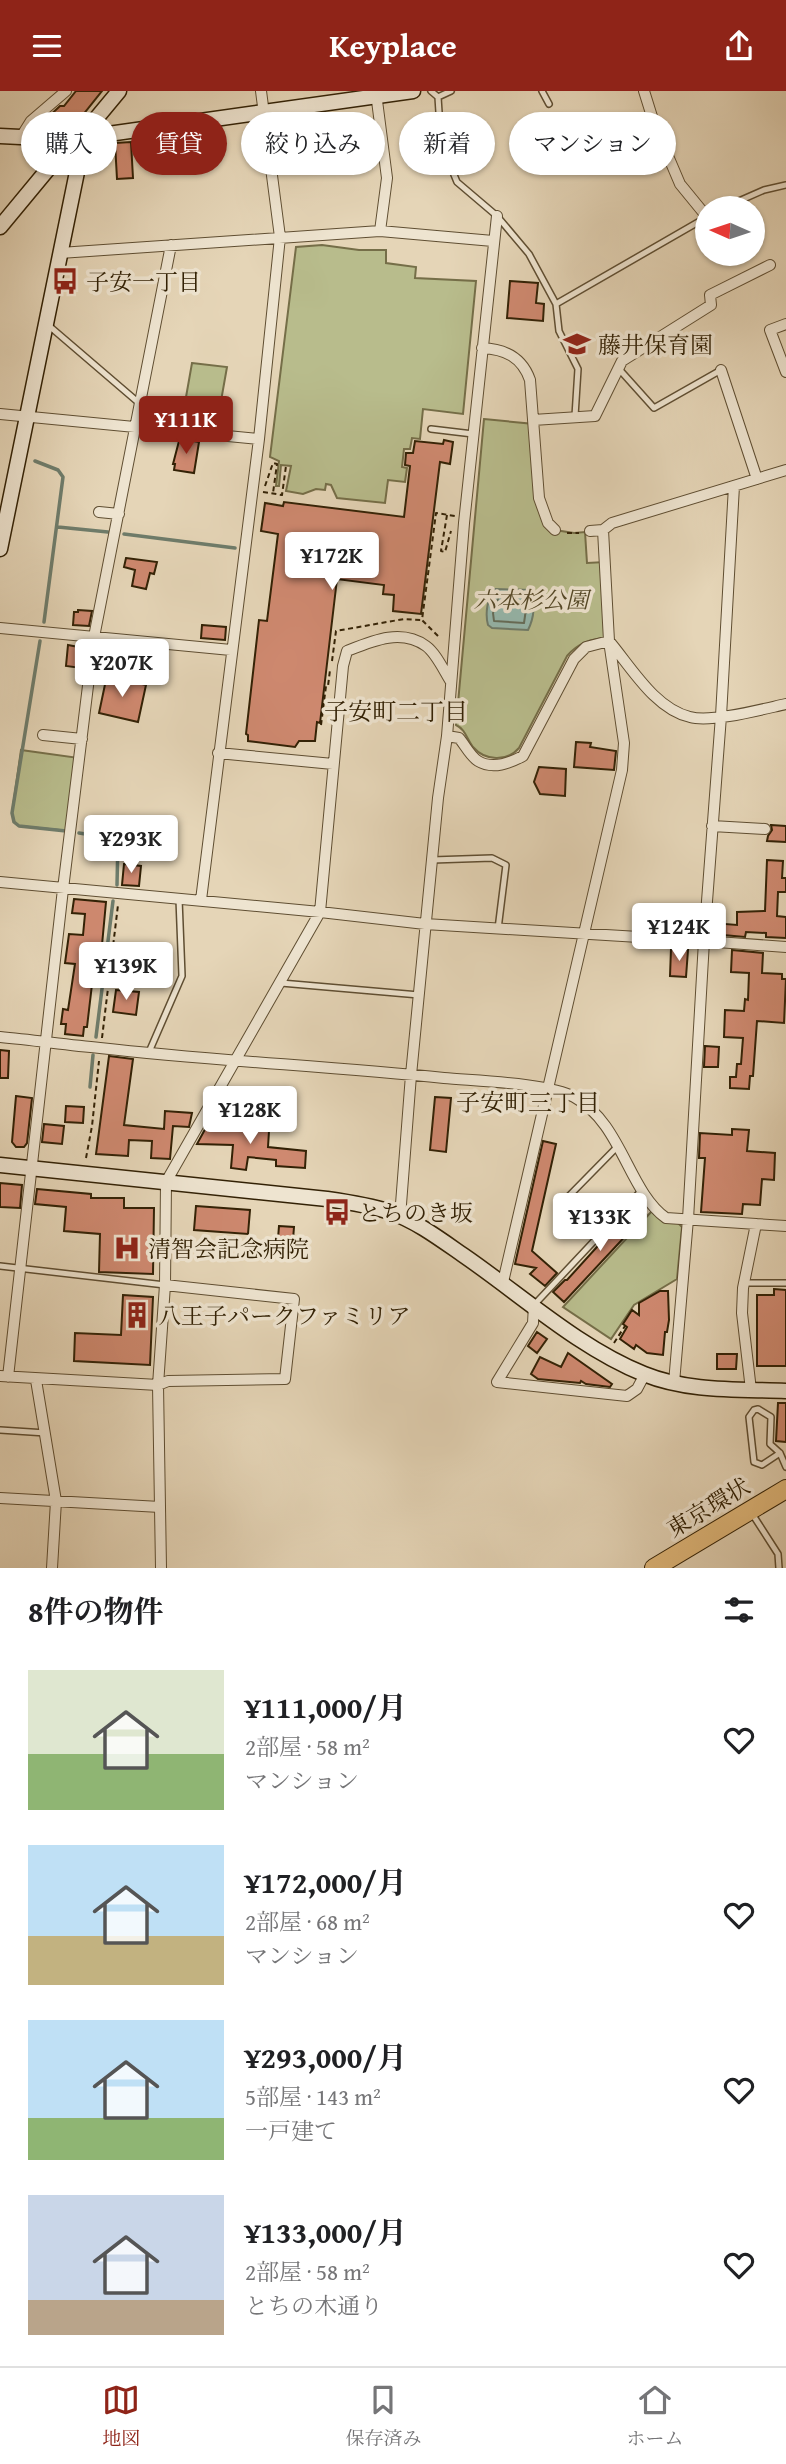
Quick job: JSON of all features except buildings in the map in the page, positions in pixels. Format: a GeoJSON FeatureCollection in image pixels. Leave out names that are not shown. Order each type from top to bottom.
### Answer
{"type":"FeatureCollection","features":[{"type":"Feature","properties":{"kind":"highway","name":"東京環状"},"geometry":{"type":"LineString","coordinates":[[654,1568],[786,1489]]}},
{"type":"Feature","properties":{"kind":"street"},"geometry":{"type":"LineString","coordinates":[[42,112],[66,91]]}},
{"type":"Feature","properties":{"kind":"street"},"geometry":{"type":"LineString","coordinates":[[102,112],[119,91]]}},
{"type":"Feature","properties":{"kind":"street"},"geometry":{"type":"LineString","coordinates":[[261,91],[264,112],[376,94],[414,91]]}},
{"type":"Feature","properties":{"kind":"street"},"geometry":{"type":"LineString","coordinates":[[644,91],[654,123],[680,184],[695,202]]}},
{"type":"Feature","properties":{"kind":"street"},"geometry":{"type":"LineString","coordinates":[[376,94],[387,178],[380,231]]}},
{"type":"Feature","properties":{"kind":"street"},"geometry":{"type":"LineString","coordinates":[[117,133],[241,115]]}},
{"type":"Feature","properties":{"kind":"street"},"geometry":{"type":"LineString","coordinates":[[1,137],[21,137]]}},
{"type":"Feature","properties":{"kind":"street"},"geometry":{"type":"LineString","coordinates":[[0,227],[43,175]]}},
{"type":"Feature","properties":{"kind":"street"},"geometry":{"type":"LineString","coordinates":[[0,549],[76,175]]}},
{"type":"Feature","properties":{"kind":"street"},"geometry":{"type":"LineString","coordinates":[[201,901],[259,439],[281,237],[273,175]]}},
{"type":"Feature","properties":{"kind":"street"},"geometry":{"type":"LineString","coordinates":[[400,1217],[425,925],[447,736],[473,434],[497,216]]}},
{"type":"Feature","properties":{"kind":"street"},"geometry":{"type":"LineString","coordinates":[[60,253],[380,231],[493,241]]}},
{"type":"Feature","properties":{"kind":"street"},"geometry":{"type":"LineString","coordinates":[[165,1285],[295,1299],[285,1379],[168,1381],[158,1385],[4,1377],[20,1268],[94,637],[171,245]]}},
{"type":"Feature","properties":{"kind":"street"},"geometry":{"type":"LineString","coordinates":[[533,421],[596,416],[622,361],[711,305],[710,295],[770,265]]}},
{"type":"Feature","properties":{"kind":"street"},"geometry":{"type":"LineString","coordinates":[[786,324],[770,330],[786,372]]}},
{"type":"Feature","properties":{"kind":"street"},"geometry":{"type":"LineString","coordinates":[[482,348],[494,349],[521,362],[530,380],[539,498],[548,523],[555,530]]}},
{"type":"Feature","properties":{"kind":"street"},"geometry":{"type":"LineString","coordinates":[[721,370],[757,479]]}},
{"type":"Feature","properties":{"kind":"street"},"geometry":{"type":"LineString","coordinates":[[0,414],[259,439]]}},
{"type":"Feature","properties":{"kind":"street"},"geometry":{"type":"LineString","coordinates":[[590,531],[603,530],[612,523],[786,470]]}},
{"type":"Feature","properties":{"kind":"street"},"geometry":{"type":"LineString","coordinates":[[674,1383],[688,1219],[734,486]]}},
{"type":"Feature","properties":{"kind":"street"},"geometry":{"type":"LineString","coordinates":[[99,512],[119,514]]}},
{"type":"Feature","properties":{"kind":"street"},"geometry":{"type":"LineString","coordinates":[[503,1282],[622,770],[624,743],[609,641],[603,530]]}},
{"type":"Feature","properties":{"kind":"street"},"geometry":{"type":"LineString","coordinates":[[0,628],[231,650]]}},
{"type":"Feature","properties":{"kind":"street"},"geometry":{"type":"LineString","coordinates":[[161,1568],[158,1385],[165,1285],[166,1182],[320,912],[343,666],[347,651],[388,637],[409,637],[428,646],[451,682]]}},
{"type":"Feature","properties":{"kind":"street"},"geometry":{"type":"LineString","coordinates":[[447,736],[459,738],[478,761],[508,765],[523,756],[575,659],[586,647],[609,641]]}},
{"type":"Feature","properties":{"kind":"street"},"geometry":{"type":"LineString","coordinates":[[609,641],[656,697],[674,711],[692,718],[721,716],[786,704]]}},
{"type":"Feature","properties":{"kind":"street"},"geometry":{"type":"LineString","coordinates":[[43,735],[82,739]]}},
{"type":"Feature","properties":{"kind":"street"},"geometry":{"type":"LineString","coordinates":[[218,753],[334,764]]}},
{"type":"Feature","properties":{"kind":"street"},"geometry":{"type":"LineString","coordinates":[[712,827],[765,829]]}},
{"type":"Feature","properties":{"kind":"street"},"geometry":{"type":"LineString","coordinates":[[0,882],[320,912],[425,925],[786,947]]}},
{"type":"Feature","properties":{"kind":"street"},"geometry":{"type":"LineString","coordinates":[[0,1037],[546,1089],[573,1096],[595,1112],[618,1146],[653,1209],[666,1218],[786,1226]]}},
{"type":"Feature","properties":{"kind":"street"},"geometry":{"type":"LineString","coordinates":[[0,1165],[351,1202],[400,1217],[443,1241],[592,1347],[645,1374],[674,1383],[786,1391]]}},
{"type":"Feature","properties":{"kind":"street"},"geometry":{"type":"LineString","coordinates":[[751,1390],[742,1313],[744,1283],[756,1224]]}},
{"type":"Feature","properties":{"kind":"street"},"geometry":{"type":"LineString","coordinates":[[534,1305],[533,1323],[497,1382],[627,1396],[637,1389],[645,1374]]}},
{"type":"Feature","properties":{"kind":"street"},"geometry":{"type":"LineString","coordinates":[[36,1380],[56,1501],[52,1568]]}},
{"type":"Feature","properties":{"kind":"street"},"geometry":{"type":"LineString","coordinates":[[0,1498],[160,1507]]}},
{"type":"Feature","properties":{"kind":"lane"},"geometry":{"type":"LineString","coordinates":[[431,91],[438,97],[441,143],[457,182],[497,216],[529,254],[556,304],[559,331],[578,369],[575,416]]}},
{"type":"Feature","properties":{"kind":"lane"},"geometry":{"type":"LineString","coordinates":[[438,97],[452,91]]}},
{"type":"Feature","properties":{"kind":"lane"},"geometry":{"type":"LineString","coordinates":[[542,91],[549,104]]}},
{"type":"Feature","properties":{"kind":"lane"},"geometry":{"type":"LineString","coordinates":[[750,196],[786,185]]}},
{"type":"Feature","properties":{"kind":"lane"},"geometry":{"type":"LineString","coordinates":[[556,304],[695,224]]}},
{"type":"Feature","properties":{"kind":"lane"},"geometry":{"type":"LineString","coordinates":[[46,323],[141,405]]}},
{"type":"Feature","properties":{"kind":"lane"},"geometry":{"type":"LineString","coordinates":[[619,369],[654,408],[721,370]]}},
{"type":"Feature","properties":{"kind":"lane"},"geometry":{"type":"LineString","coordinates":[[430,429],[473,434]]}},
{"type":"Feature","properties":{"kind":"lane"},"geometry":{"type":"LineString","coordinates":[[432,860],[492,858],[506,865],[498,929]]}},
{"type":"Feature","properties":{"kind":"lane"},"geometry":{"type":"LineString","coordinates":[[149,1052],[182,976],[179,899]]}},
{"type":"Feature","properties":{"kind":"lane"},"geometry":{"type":"LineString","coordinates":[[281,983],[419,995]]}},
{"type":"Feature","properties":{"kind":"lane"},"geometry":{"type":"LineString","coordinates":[[563,1202],[618,1146]]}},
{"type":"Feature","properties":{"kind":"lane"},"geometry":{"type":"LineString","coordinates":[[534,1305],[643,1190]]}},
{"type":"Feature","properties":{"kind":"lane"},"geometry":{"type":"LineString","coordinates":[[0,1266],[165,1285]]}},
{"type":"Feature","properties":{"kind":"lane"},"geometry":{"type":"LineString","coordinates":[[744,1283],[786,1283]]}},
{"type":"Feature","properties":{"kind":"lane"},"geometry":{"type":"LineString","coordinates":[[780,1453],[762,1465],[754,1462],[749,1417],[754,1410],[758,1409],[771,1417],[770,1444],[780,1453],[786,1467]]}},
{"type":"Feature","properties":{"kind":"lane"},"geometry":{"type":"LineString","coordinates":[[0,1430],[46,1433]]}},
{"type":"Feature","properties":{"kind":"lane"},"geometry":{"type":"LineString","coordinates":[[750,1510],[778,1554],[779,1568]]}},
{"type":"Feature","properties":{"kind":"path"},"geometry":{"type":"LineString","coordinates":[[273,493],[276,464],[273,463],[263,492],[282,495],[286,465]]}},
{"type":"Feature","properties":{"kind":"path"},"geometry":{"type":"LineString","coordinates":[[438,636],[422,620],[436,513],[456,517]]}},
{"type":"Feature","properties":{"kind":"path"},"geometry":{"type":"LineString","coordinates":[[447,515],[441,551],[445,552],[452,528]]}},
{"type":"Feature","properties":{"kind":"path"},"geometry":{"type":"LineString","coordinates":[[555,530],[574,533],[590,531]]}},
{"type":"Feature","properties":{"kind":"path"},"geometry":{"type":"LineString","coordinates":[[86,1158],[119,893]]}},
{"type":"Feature","properties":{"kind":"path"},"geometry":{"type":"LineString","coordinates":[[613,1343],[625,1326]]}},
{"type":"Feature","properties":{"kind":"green space"},"geometry":{"type":"Polygon","coordinates":[[[322,245],[359,250],[386,250],[386,263],[416,267],[415,278],[476,281],[463,414],[423,409],[420,439],[412,438],[410,449],[404,449],[402,467],[407,468],[405,482],[388,480],[385,503],[337,498],[331,485],[326,484],[325,490],[316,489],[303,494],[286,491],[291,466],[281,465],[279,486],[276,486],[279,461],[270,457],[296,247],[322,245]]]}},
{"type":"Feature","properties":{"kind":"green space"},"geometry":{"type":"Polygon","coordinates":[[[192,363],[227,367],[215,435],[180,431],[192,363]]]}},
{"type":"Feature","properties":{"kind":"green space","name":"六本杉公園"},"geometry":{"type":"Polygon","coordinates":[[[484,419],[534,424],[539,498],[555,530],[585,532],[587,563],[605,562],[608,638],[586,642],[567,656],[519,748],[502,758],[478,752],[462,729],[456,725],[484,419]]]}},
{"type":"Feature","properties":{"kind":"green space"},"geometry":{"type":"Polygon","coordinates":[[[21,750],[79,758],[70,831],[19,826],[14,822],[12,813],[21,750]]]}},
{"type":"Feature","properties":{"kind":"green space"},"geometry":{"type":"Polygon","coordinates":[[[652,1211],[675,1220],[682,1227],[677,1279],[634,1305],[611,1339],[563,1307],[652,1211]]]}},
{"type":"Feature","properties":{"kind":"water"},"geometry":{"type":"Polygon","coordinates":[[[495,589],[530,590],[534,610],[528,630],[492,628],[488,625],[487,606],[495,589]]]}},
{"type":"Feature","properties":{"kind":"waterway"},"geometry":{"type":"LineString","coordinates":[[35,461],[58,470],[63,477],[44,622]]}},
{"type":"Feature","properties":{"kind":"waterway"},"geometry":{"type":"LineString","coordinates":[[58,527],[108,532]]}},
{"type":"Feature","properties":{"kind":"waterway"},"geometry":{"type":"LineString","coordinates":[[124,534],[235,548]]}},
{"type":"Feature","properties":{"kind":"waterway"},"geometry":{"type":"LineString","coordinates":[[40,641],[12,813],[14,822],[19,826],[66,831]]}},
{"type":"Feature","properties":{"kind":"waterway"},"geometry":{"type":"LineString","coordinates":[[79,833],[118,839],[117,885]]}},
{"type":"Feature","properties":{"kind":"waterway"},"geometry":{"type":"LineString","coordinates":[[96,1037],[113,901]]}},
{"type":"Feature","properties":{"kind":"waterway"},"geometry":{"type":"LineString","coordinates":[[90,1087],[93,1055]]}},
{"type":"Feature","properties":{"kind":"place","name":"子安一丁目"},"geometry":{"type":"Point","coordinates":[65,281]}},
{"type":"Feature","properties":{"kind":"place","name":"藤井保育園"},"geometry":{"type":"Point","coordinates":[577,344]}},
{"type":"Feature","properties":{"kind":"place","name":"とちのき坂"},"geometry":{"type":"Point","coordinates":[337,1212]}},
{"type":"Feature","properties":{"kind":"place","name":"清智会記念病院"},"geometry":{"type":"Point","coordinates":[127,1248]}},
{"type":"Feature","properties":{"kind":"place","name":"八王子パークファミリア"},"geometry":{"type":"Point","coordinates":[137,1315]}},
{"type":"Feature","properties":{"kind":"district","name":"子安町二丁目"},"geometry":{"type":"Point","coordinates":[396,711]}},
{"type":"Feature","properties":{"kind":"district","name":"子安町三丁目"},"geometry":{"type":"Point","coordinates":[528,1102]}}]}
